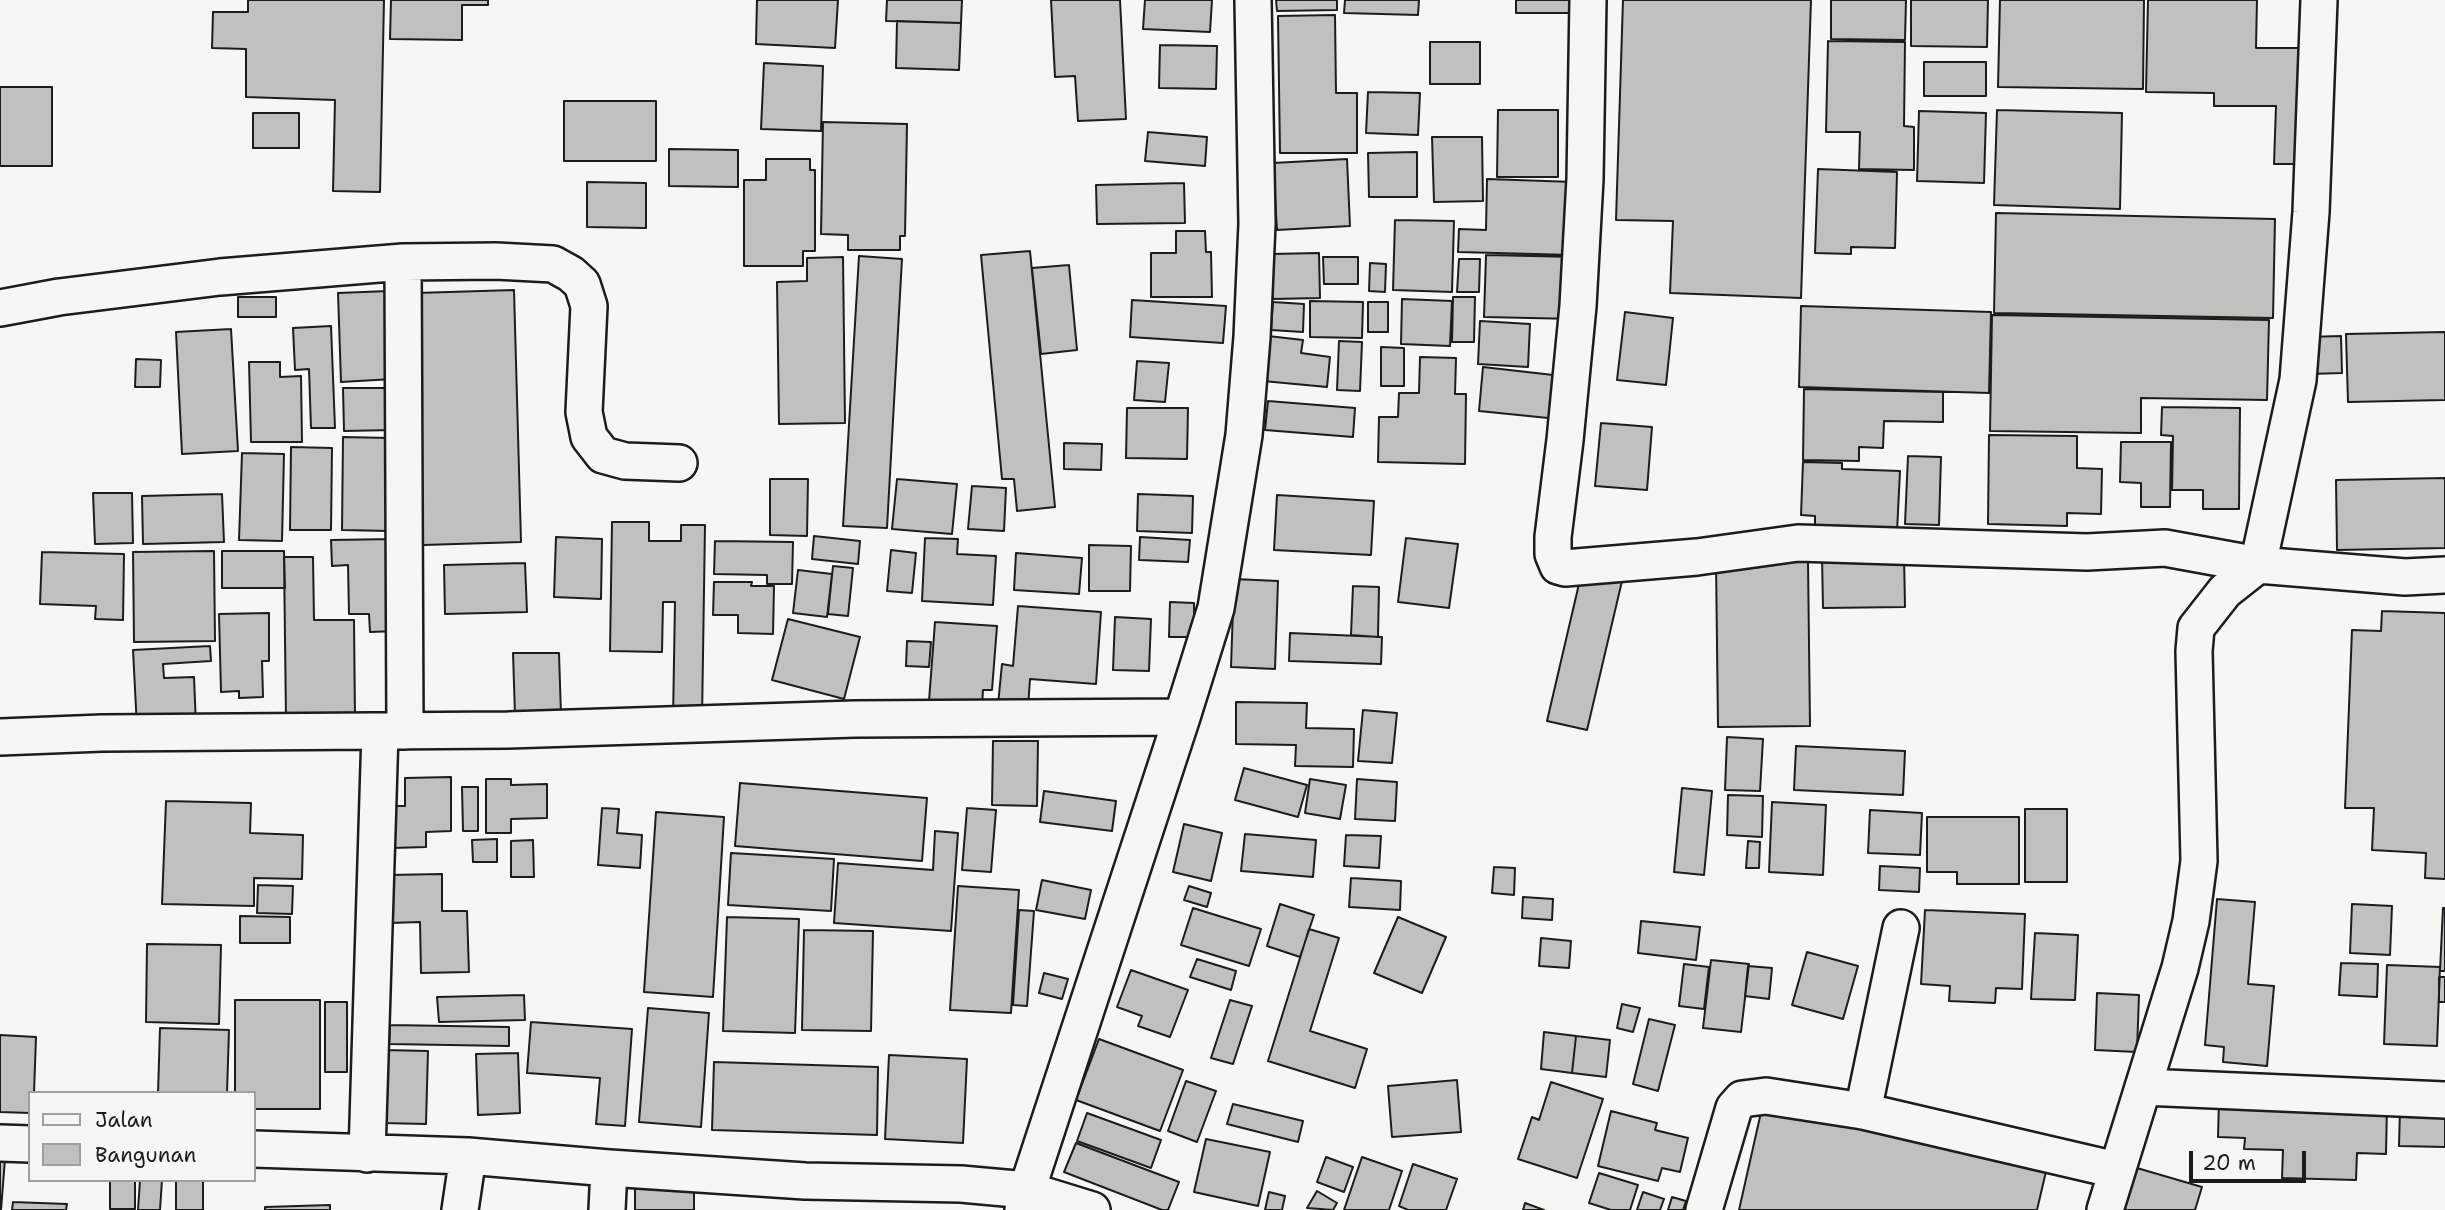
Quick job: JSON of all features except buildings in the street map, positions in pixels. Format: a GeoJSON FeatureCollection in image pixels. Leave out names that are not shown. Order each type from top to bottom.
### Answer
{"type":"FeatureCollection","features":[{"type":"Feature","properties":{"kind":"street"},"geometry":{"type":"LineString","coordinates":[[1025,1200],[1182,717],[1216,608],[1225,563],[1244,435],[1252,337],[1257,224],[1253,0]]}},
{"type":"Feature","properties":{"kind":"street"},"geometry":{"type":"LineString","coordinates":[[1588,0],[1585,179],[1578,306],[1553,537],[1553,554],[1558,566],[1565,568],[1697,557],[1798,543],[2087,552],[2165,548],[2258,565],[2405,577],[2445,575]]}},
{"type":"Feature","properties":{"kind":"street"},"geometry":{"type":"LineString","coordinates":[[2105,1210],[2183,957],[2191,921],[2199,860],[2194,651],[2196,628],[2225,592],[2258,565],[2298,380],[2311,212],[2319,0]]}},
{"type":"Feature","properties":{"kind":"street"},"geometry":{"type":"LineString","coordinates":[[0,308],[59,297],[220,277],[403,262],[496,261],[553,264],[572,274],[582,284],[589,306],[584,412],[589,437],[603,455],[625,461],[679,463]]}},
{"type":"Feature","properties":{"kind":"street"},"geometry":{"type":"LineString","coordinates":[[367,1154],[393,732],[403,262]]}},
{"type":"Feature","properties":{"kind":"street"},"geometry":{"type":"LineString","coordinates":[[0,737],[102,733],[508,730],[855,719],[1182,717]]}},
{"type":"Feature","properties":{"kind":"street"},"geometry":{"type":"LineString","coordinates":[[1863,1111],[1901,928]]}},
{"type":"Feature","properties":{"kind":"street"},"geometry":{"type":"LineString","coordinates":[[2143,1087],[2445,1100]]}},
{"type":"Feature","properties":{"kind":"street"},"geometry":{"type":"LineString","coordinates":[[1704,1210],[1734,1108],[1742,1098],[1790,1098],[1863,1111],[2116,1170]]}},
{"type":"Feature","properties":{"kind":"street"},"geometry":{"type":"LineString","coordinates":[[0,1143],[28,1144]]}},
{"type":"Feature","properties":{"kind":"street"},"geometry":{"type":"LineString","coordinates":[[256,1149],[468,1156],[806,1181],[961,1184],[1025,1200],[1092,1210]]}},
{"type":"Feature","properties":{"kind":"street"},"geometry":{"type":"LineString","coordinates":[[460,1210],[468,1156]]}},
{"type":"Feature","properties":{"kind":"street"},"geometry":{"type":"LineString","coordinates":[[607,1210],[609,1168]]}}]}
